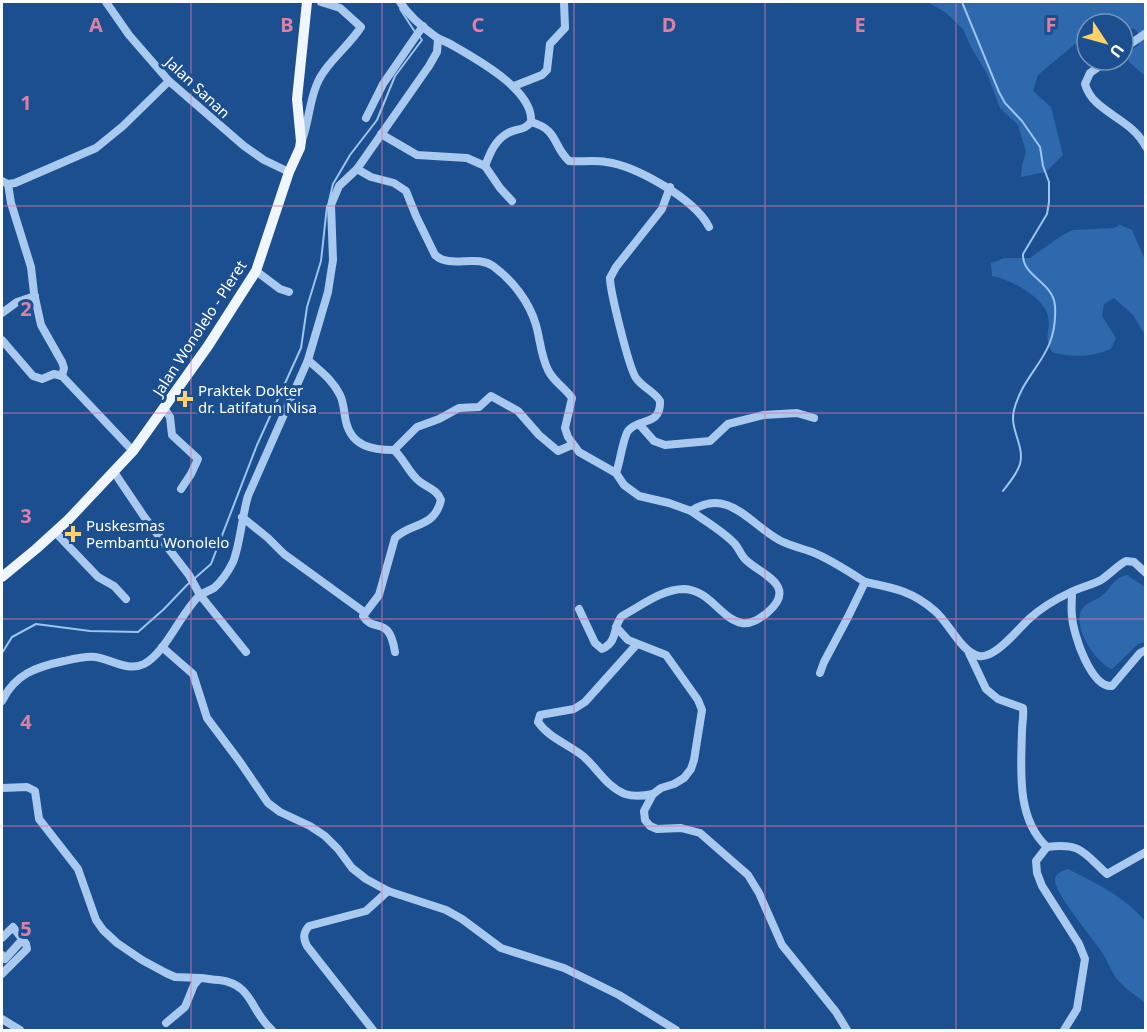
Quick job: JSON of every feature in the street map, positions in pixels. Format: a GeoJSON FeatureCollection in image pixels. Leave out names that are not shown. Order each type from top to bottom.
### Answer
{"type":"FeatureCollection","features":[{"type":"Feature","properties":{"kind":"main road","name":"Jalan Wonolelo - Pleret"},"geometry":{"type":"LineString","coordinates":[[2,577],[55,532],[133,451],[248,287],[256,271],[289,172],[302,141],[297,99],[307,2]]}},
{"type":"Feature","properties":{"kind":"street","name":"Jalan Sanan"},"geometry":{"type":"LineString","coordinates":[[106,2],[129,35],[169,81],[244,146],[264,160],[289,172]]}},
{"type":"Feature","properties":{"kind":"street"},"geometry":{"type":"LineString","coordinates":[[302,141],[316,85],[326,69],[361,27],[340,8],[321,2]]}},
{"type":"Feature","properties":{"kind":"street"},"geometry":{"type":"LineString","coordinates":[[400,2],[421,28],[469,55],[514,86],[526,103],[531,114],[531,122],[523,129],[508,133],[495,144],[485,166]]}},
{"type":"Feature","properties":{"kind":"street"},"geometry":{"type":"LineString","coordinates":[[514,86],[542,75],[547,70],[550,44],[566,28],[564,2]]}},
{"type":"Feature","properties":{"kind":"street"},"geometry":{"type":"LineString","coordinates":[[366,118],[383,84],[421,28]]}},
{"type":"Feature","properties":{"kind":"street"},"geometry":{"type":"LineString","coordinates":[[2,701],[15,681],[41,666],[95,657],[133,667],[142,665],[162,648],[200,595],[214,588],[226,575],[234,560],[242,517],[258,471],[308,360],[331,276],[333,260],[331,205],[339,186],[357,169],[435,56],[439,45],[438,39]]}},
{"type":"Feature","properties":{"kind":"street"},"geometry":{"type":"LineString","coordinates":[[1093,72],[1085,84],[1086,89],[1099,105],[1127,123],[1146,147]]}},
{"type":"Feature","properties":{"kind":"street"},"geometry":{"type":"LineString","coordinates":[[62,376],[64,368],[62,362],[41,325],[34,296],[31,267],[5,182],[15,183],[96,148],[123,126],[169,81]]}},
{"type":"Feature","properties":{"kind":"street"},"geometry":{"type":"LineString","coordinates":[[531,122],[543,126],[552,134],[564,157],[569,161],[607,162],[670,188],[695,209],[709,227]]}},
{"type":"Feature","properties":{"kind":"street"},"geometry":{"type":"LineString","coordinates":[[381,134],[417,155],[467,158],[485,166],[512,201]]}},
{"type":"Feature","properties":{"kind":"street"},"geometry":{"type":"LineString","coordinates":[[357,169],[371,177],[394,183],[406,191],[438,258],[448,261],[483,261],[490,264],[518,291],[533,318],[548,371],[572,398],[565,428],[572,445],[585,457],[616,473],[624,485],[639,496],[691,511],[733,543],[749,564],[773,579],[778,592],[772,607],[752,622],[745,624],[731,618],[707,597],[690,590],[666,592],[622,616],[617,621],[616,634],[604,649],[599,648],[595,643],[579,609]]}},
{"type":"Feature","properties":{"kind":"street"},"geometry":{"type":"LineString","coordinates":[[616,473],[628,431],[654,418],[658,412],[660,400],[657,395],[643,386],[632,370],[609,278],[662,209],[670,188]]}},
{"type":"Feature","properties":{"kind":"street"},"geometry":{"type":"LineString","coordinates":[[256,271],[280,289],[288,292]]}},
{"type":"Feature","properties":{"kind":"street"},"geometry":{"type":"LineString","coordinates":[[2,313],[17,302],[34,296]]}},
{"type":"Feature","properties":{"kind":"street"},"geometry":{"type":"LineString","coordinates":[[2,340],[33,376],[42,379],[54,374],[62,376],[133,451]]}},
{"type":"Feature","properties":{"kind":"street"},"geometry":{"type":"LineString","coordinates":[[308,360],[327,376],[340,394],[346,424],[355,439],[362,446],[373,450],[394,450],[417,427],[459,408],[479,407],[490,396],[518,411],[539,435],[558,451],[572,445]]}},
{"type":"Feature","properties":{"kind":"street"},"geometry":{"type":"LineString","coordinates":[[164,408],[170,417],[172,435],[198,459],[181,489]]}},
{"type":"Feature","properties":{"kind":"street"},"geometry":{"type":"LineString","coordinates":[[639,424],[654,441],[665,445],[710,441],[728,424],[764,415],[797,413],[814,418]]}},
{"type":"Feature","properties":{"kind":"street"},"geometry":{"type":"LineString","coordinates":[[394,450],[417,480],[434,490],[441,500],[434,516],[429,521],[395,538],[379,595],[364,612],[365,620],[390,633],[394,652]]}},
{"type":"Feature","properties":{"kind":"street"},"geometry":{"type":"LineString","coordinates":[[114,472],[189,575],[200,595],[246,652]]}},
{"type":"Feature","properties":{"kind":"street"},"geometry":{"type":"LineString","coordinates":[[691,511],[710,502],[733,508],[777,539],[824,557],[865,582],[901,589],[936,611],[947,622],[969,653],[986,689],[998,699],[1023,708],[1022,795],[1031,824],[1040,841],[1047,847],[1071,845],[1078,848],[1107,874],[1146,852]]}},
{"type":"Feature","properties":{"kind":"street"},"geometry":{"type":"LineString","coordinates":[[242,517],[284,554],[364,612]]}},
{"type":"Feature","properties":{"kind":"street"},"geometry":{"type":"LineString","coordinates":[[55,532],[98,577],[114,586],[126,599]]}},
{"type":"Feature","properties":{"kind":"street"},"geometry":{"type":"LineString","coordinates":[[969,653],[982,657],[989,655],[1011,639],[1029,619],[1043,608],[1072,592],[1099,581],[1126,561],[1134,562],[1146,573]]}},
{"type":"Feature","properties":{"kind":"street"},"geometry":{"type":"LineString","coordinates":[[820,673],[865,582]]}},
{"type":"Feature","properties":{"kind":"street"},"geometry":{"type":"LineString","coordinates":[[1072,592],[1072,617],[1081,648],[1089,668],[1099,682],[1105,686],[1112,686],[1140,653],[1146,650]]}},
{"type":"Feature","properties":{"kind":"street"},"geometry":{"type":"LineString","coordinates":[[616,627],[628,640],[666,655],[698,700],[702,710],[691,769],[684,778],[653,794],[644,811],[645,820],[657,829],[681,828],[700,833],[709,838],[748,875],[759,893],[782,945],[829,1003],[847,1030]]}},
{"type":"Feature","properties":{"kind":"street"},"geometry":{"type":"LineString","coordinates":[[637,644],[585,702],[574,709],[540,715],[538,722],[554,737],[581,755],[615,789],[638,796],[653,794]]}},
{"type":"Feature","properties":{"kind":"street"},"geometry":{"type":"LineString","coordinates":[[162,648],[193,674],[207,718],[268,803],[325,836],[352,868],[366,879],[388,891],[446,910],[501,948],[564,968],[619,995],[676,1030]]}},
{"type":"Feature","properties":{"kind":"street"},"geometry":{"type":"LineString","coordinates":[[2,788],[27,787],[35,791],[39,819],[78,869],[83,878],[93,914],[103,930],[117,943],[142,960],[175,977],[230,981],[237,984],[249,996],[258,1014],[272,1030]]}},
{"type":"Feature","properties":{"kind":"street"},"geometry":{"type":"LineString","coordinates":[[1047,847],[1036,861],[1037,873],[1042,886],[1079,944],[1085,959],[1077,1009],[1064,1030]]}},
{"type":"Feature","properties":{"kind":"street"},"geometry":{"type":"LineString","coordinates":[[374,1030],[307,946],[304,939],[309,926],[366,911],[388,891]]}},
{"type":"Feature","properties":{"kind":"street"},"geometry":{"type":"LineString","coordinates":[[2,938],[13,927],[23,939],[27,949],[2,974]]}},
{"type":"Feature","properties":{"kind":"street"},"geometry":{"type":"LineString","coordinates":[[2,956],[5,959],[23,939]]}},
{"type":"Feature","properties":{"kind":"street"},"geometry":{"type":"LineString","coordinates":[[166,1023],[185,1007],[194,985],[200,978]]}},
{"type":"Feature","properties":{"kind":"street"},"geometry":{"type":"LineString","coordinates":[[2,1019],[20,1030]]}},
{"type":"Feature","properties":{"kind":"shaded area"},"geometry":{"type":"Polygon","coordinates":[[[927,2],[1145,2],[1145,76],[1135,67],[1135,48],[1140,43],[1140,36],[1135,29],[1135,12],[1075,12],[1075,44],[1038,75],[1033,91],[1051,107],[1063,155],[1046,172],[1021,177],[1026,152],[1018,125],[1000,108],[987,74],[963,29],[945,12],[927,2]]]}},
{"type":"Feature","properties":{"kind":"shaded area"},"geometry":{"type":"Polygon","coordinates":[[[1120,225],[1132,230],[1145,260],[1145,335],[1133,315],[1114,298],[1104,304],[1102,316],[1116,338],[1111,349],[1082,356],[1052,352],[1048,341],[1049,321],[1045,309],[1033,295],[992,276],[991,263],[1005,258],[1030,258],[1073,230],[1114,228],[1120,225]]]}},
{"type":"Feature","properties":{"kind":"shaded area"},"geometry":{"type":"Polygon","coordinates":[[[1127,575],[1145,587],[1145,642],[1138,644],[1112,669],[1099,660],[1093,652],[1083,635],[1079,618],[1085,606],[1103,595],[1120,577],[1127,575]]]}},
{"type":"Feature","properties":{"kind":"shaded area"},"geometry":{"type":"Polygon","coordinates":[[[1068,869],[1119,898],[1145,921],[1145,1003],[1117,979],[1103,954],[1061,896],[1055,878],[1059,873],[1068,869]]]}},
{"type":"Feature","properties":{"kind":"waterway"},"geometry":{"type":"LineString","coordinates":[[962,2],[999,92],[1040,147],[1043,166],[1049,182],[1047,214],[1023,254],[1027,268],[1053,298],[1055,324],[1046,351],[1025,383],[1014,410],[1014,424],[1021,457],[1017,471],[1003,491]]}},
{"type":"Feature","properties":{"kind":"waterway"},"geometry":{"type":"LineString","coordinates":[[400,9],[415,32]]}},
{"type":"Feature","properties":{"kind":"waterway"},"geometry":{"type":"LineString","coordinates":[[329,201],[333,184],[350,155],[377,120],[395,76],[422,40],[419,36]]}},
{"type":"Feature","properties":{"kind":"waterway"},"geometry":{"type":"LineString","coordinates":[[2,653],[12,637],[36,624],[90,631],[138,632],[211,564],[257,445],[301,348],[307,307],[321,261],[327,206]]}},
{"type":"Feature","properties":{"kind":"place","name":"Praktek Dokter dr. Latifatun Nisa"},"geometry":{"type":"Point","coordinates":[185,399]}},
{"type":"Feature","properties":{"kind":"place","name":"Puskesmas Pembantu Wonolelo"},"geometry":{"type":"Point","coordinates":[73,534]}}]}
